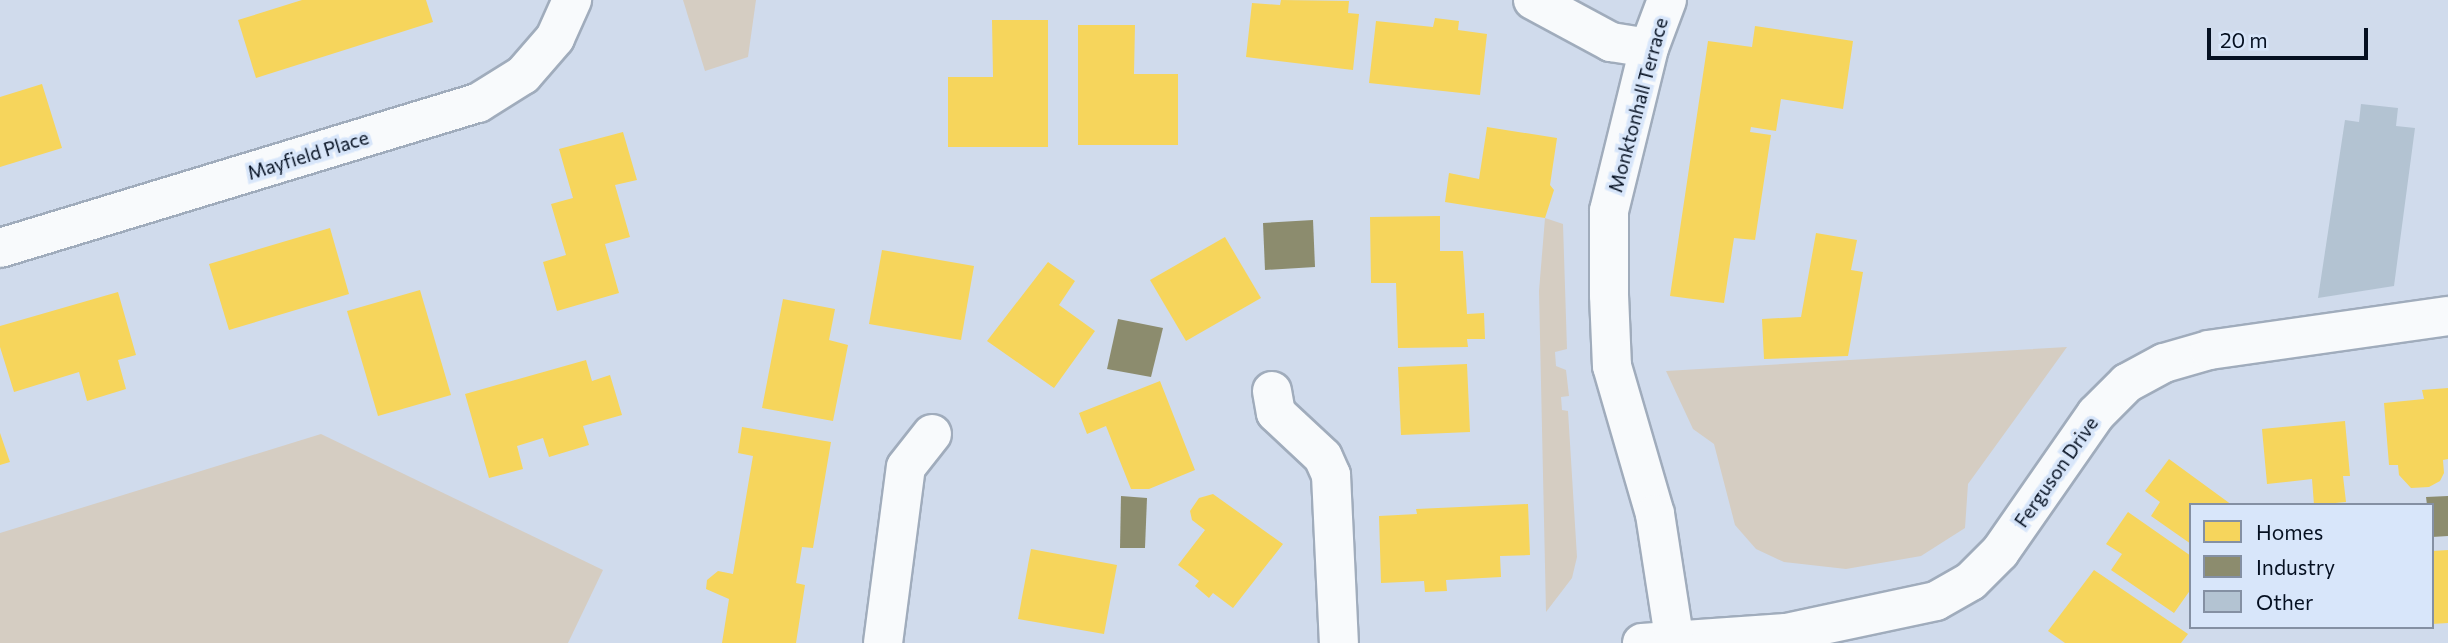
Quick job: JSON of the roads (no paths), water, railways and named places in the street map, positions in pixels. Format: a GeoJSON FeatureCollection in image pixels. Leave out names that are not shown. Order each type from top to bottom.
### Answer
{"type":"FeatureCollection","features":[{"type":"Feature","properties":{"kind":"street","name":"Mayfield Place"},"geometry":{"type":"LineString","coordinates":[[0,248],[478,103],[523,75],[555,38],[572,0]]}},
{"type":"Feature","properties":{"kind":"street"},"geometry":{"type":"LineString","coordinates":[[1533,0],[1611,41],[1649,48]]}},
{"type":"Feature","properties":{"kind":"street","name":"Monktonhall Terrace"},"geometry":{"type":"LineString","coordinates":[[1664,641],[1655,514],[1612,366],[1609,211],[1649,48],[1667,0]]}},
{"type":"Feature","properties":{"kind":"street","name":"Ferguson Drive"},"geometry":{"type":"LineString","coordinates":[[1664,641],[1786,633],[1936,601],[1970,581],[2000,552],[2095,414],[2127,383],[2164,363],[2209,350],[2448,316]]}},
{"type":"Feature","properties":{"kind":"street"},"geometry":{"type":"LineString","coordinates":[[1272,391],[1276,412],[1323,457],[1331,475],[1339,643]]}},
{"type":"Feature","properties":{"kind":"street"},"geometry":{"type":"LineString","coordinates":[[883,643],[906,467],[932,434]]}}]}
